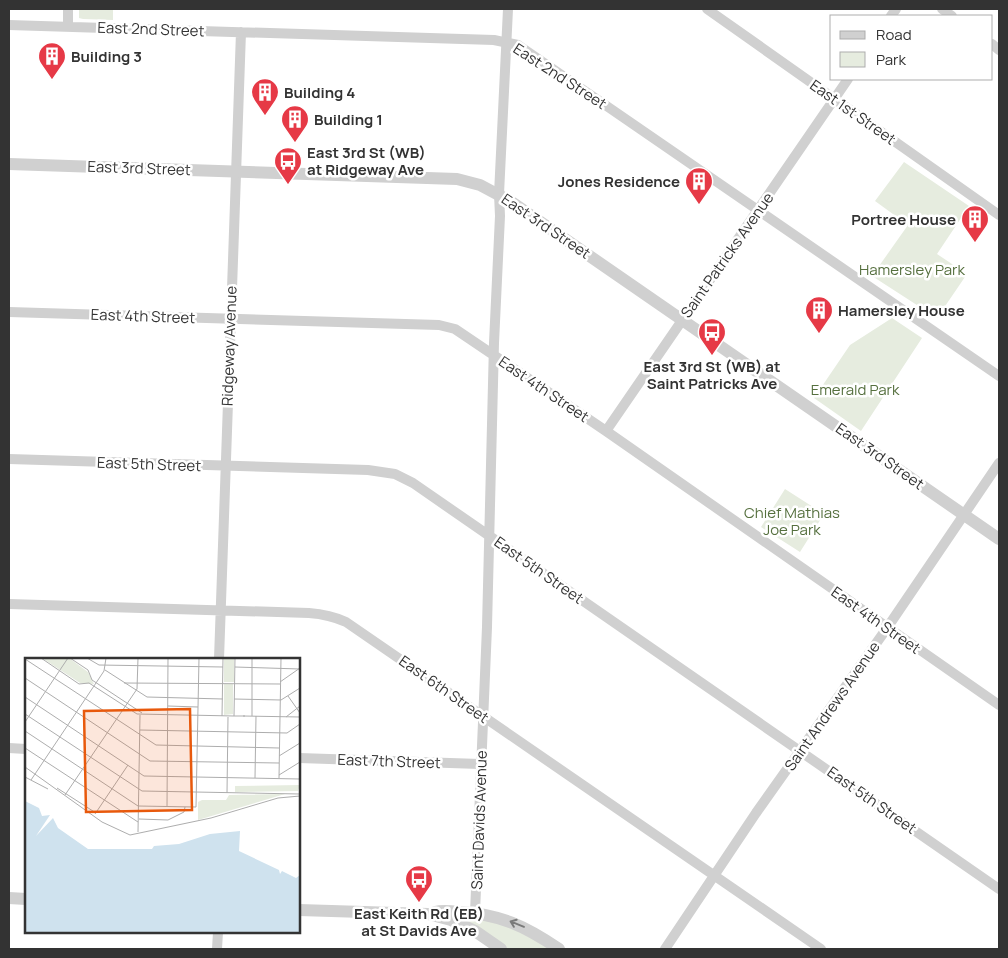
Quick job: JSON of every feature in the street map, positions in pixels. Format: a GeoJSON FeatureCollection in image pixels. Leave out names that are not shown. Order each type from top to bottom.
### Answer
{"type":"FeatureCollection","features":[{"type":"Feature","properties":{"kind":"street"},"geometry":{"type":"LineString","coordinates":[[68,9],[68,27]]}},
{"type":"Feature","properties":{"kind":"street","name":"Saint Davids Avenue"},"geometry":{"type":"LineString","coordinates":[[475,912],[500,216],[499,194],[508,9]]}},
{"type":"Feature","properties":{"kind":"street","name":"East 1st Street"},"geometry":{"type":"LineString","coordinates":[[707,9],[999,215]]}},
{"type":"Feature","properties":{"kind":"street","name":"East 2nd Street"},"geometry":{"type":"LineString","coordinates":[[9,25],[507,42],[518,45],[999,376]]}},
{"type":"Feature","properties":{"kind":"street","name":"Ridgeway Avenue"},"geometry":{"type":"LineString","coordinates":[[219,658],[241,32]]}},
{"type":"Feature","properties":{"kind":"street","name":"Saint Patricks Avenue"},"geometry":{"type":"LineString","coordinates":[[606,431],[847,80]]}},
{"type":"Feature","properties":{"kind":"street","name":"East 3rd Street"},"geometry":{"type":"LineString","coordinates":[[9,164],[457,179],[480,185],[499,194],[999,539]]}},
{"type":"Feature","properties":{"kind":"street","name":"East 4th Street"},"geometry":{"type":"LineString","coordinates":[[9,312],[439,325],[455,329],[606,431],[999,705]]}},
{"type":"Feature","properties":{"kind":"street","name":"East 5th Street"},"geometry":{"type":"LineString","coordinates":[[9,459],[386,471],[404,478],[999,889]]}},
{"type":"Feature","properties":{"kind":"street","name":"Saint Andrews Avenue"},"geometry":{"type":"LineString","coordinates":[[665,949],[999,463]]}},
{"type":"Feature","properties":{"kind":"street","name":"East 6th Street"},"geometry":{"type":"LineString","coordinates":[[9,604],[320,614],[337,618],[372,640],[821,949]]}},
{"type":"Feature","properties":{"kind":"street"},"geometry":{"type":"LineString","coordinates":[[9,748],[25,749]]}},
{"type":"Feature","properties":{"kind":"street","name":"East 7th Street"},"geometry":{"type":"LineString","coordinates":[[300,758],[480,764]]}},
{"type":"Feature","properties":{"kind":"street"},"geometry":{"type":"LineString","coordinates":[[9,898],[25,899]]}},
{"type":"Feature","properties":{"kind":"street"},"geometry":{"type":"LineString","coordinates":[[300,910],[428,914],[451,920],[475,931],[501,949]]}},
{"type":"Feature","properties":{"kind":"street"},"geometry":{"type":"LineString","coordinates":[[428,914],[438,911],[475,912],[498,918],[526,928],[559,949]]}},
{"type":"Feature","properties":{"kind":"street"},"geometry":{"type":"LineString","coordinates":[[217,949],[218,933]]}},
{"type":"Feature","properties":{"kind":"green space"},"geometry":{"type":"Polygon","coordinates":[[[79,9],[113,9],[113,20],[79,18],[79,9]]]}},
{"type":"Feature","properties":{"kind":"green space","name":"Hamersley Park"},"geometry":{"type":"Polygon","coordinates":[[[904,162],[969,206],[937,254],[967,274],[937,318],[872,276],[908,225],[875,201],[904,162]]]}},
{"type":"Feature","properties":{"kind":"green space","name":"Emerald Park"},"geometry":{"type":"Polygon","coordinates":[[[892,318],[922,338],[861,431],[814,398],[850,345],[892,318]]]}},
{"type":"Feature","properties":{"kind":"green space","name":"Chief Mathias Joe Park"},"geometry":{"type":"Polygon","coordinates":[[[785,489],[824,514],[800,552],[761,527],[785,489]]]}},
{"type":"Feature","properties":{"kind":"green space"},"geometry":{"type":"Polygon","coordinates":[[[458,915],[504,923],[553,949],[508,949],[458,915]]]}},
{"type":"Feature","properties":{"kind":"place","name":"Building 3"},"geometry":{"type":"Point","coordinates":[52,80]}},
{"type":"Feature","properties":{"kind":"place","name":"Building 4"},"geometry":{"type":"Point","coordinates":[265,116]}},
{"type":"Feature","properties":{"kind":"place","name":"Building 1"},"geometry":{"type":"Point","coordinates":[295,143]}},
{"type":"Feature","properties":{"kind":"place","name":"East 3rd St (WB) at Ridgeway Ave"},"geometry":{"type":"Point","coordinates":[288,185]}},
{"type":"Feature","properties":{"kind":"place","name":"Jones Residence"},"geometry":{"type":"Point","coordinates":[699,205]}},
{"type":"Feature","properties":{"kind":"place","name":"Portree House"},"geometry":{"type":"Point","coordinates":[975,243]}},
{"type":"Feature","properties":{"kind":"place","name":"Hamersley House"},"geometry":{"type":"Point","coordinates":[819,334]}},
{"type":"Feature","properties":{"kind":"place","name":"East 3rd St (WB) at Saint Patricks Ave"},"geometry":{"type":"Point","coordinates":[712,356]}},
{"type":"Feature","properties":{"kind":"place","name":"East Keith Rd (EB) at St Davids Ave"},"geometry":{"type":"Point","coordinates":[419,903]}}]}
